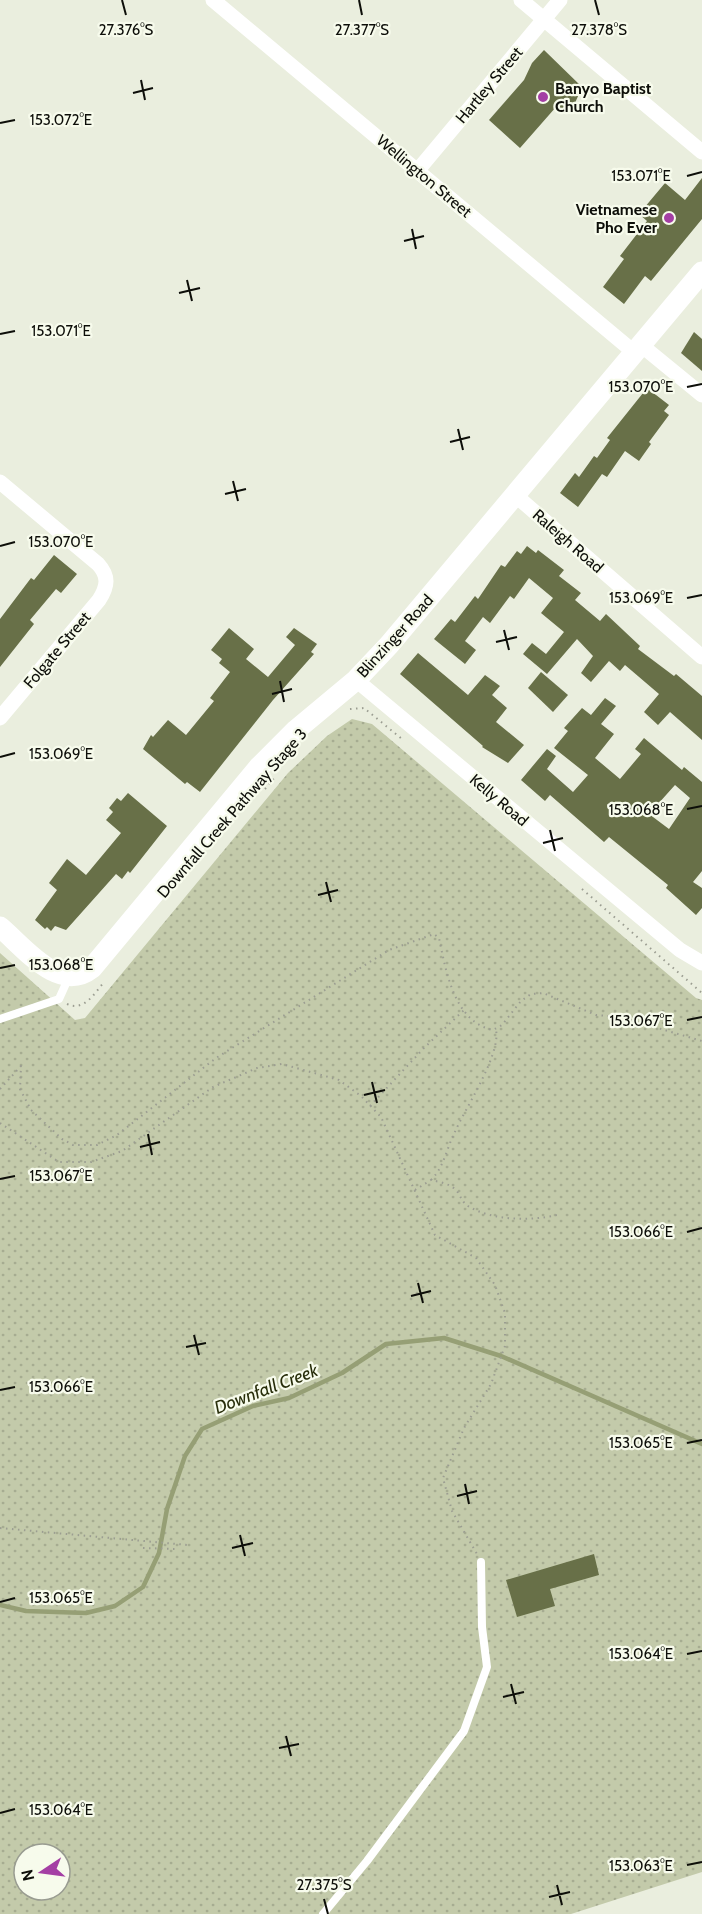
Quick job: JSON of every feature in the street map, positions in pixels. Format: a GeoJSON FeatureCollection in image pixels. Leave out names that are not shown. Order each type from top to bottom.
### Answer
{"type":"FeatureCollection","features":[{"type":"Feature","properties":{"kind":"street","name":"Wellington Street"},"geometry":{"type":"LineString","coordinates":[[213,0],[418,171],[638,349],[702,395]]}},
{"type":"Feature","properties":{"kind":"street"},"geometry":{"type":"LineString","coordinates":[[521,0],[702,152]]}},
{"type":"Feature","properties":{"kind":"street","name":"Hartley Street"},"geometry":{"type":"LineString","coordinates":[[418,171],[560,0]]}},
{"type":"Feature","properties":{"kind":"street","name":"Blinzinger Road"},"geometry":{"type":"LineString","coordinates":[[69,977],[83,974],[92,968],[259,767],[296,730],[356,680],[389,645],[702,272]]}},
{"type":"Feature","properties":{"kind":"street","name":"Folgate Street"},"geometry":{"type":"LineString","coordinates":[[0,482],[98,564],[107,580],[99,600],[0,718]]}},
{"type":"Feature","properties":{"kind":"street","name":"Raleigh Road"},"geometry":{"type":"LineString","coordinates":[[515,495],[702,657]]}},
{"type":"Feature","properties":{"kind":"street","name":"Kelly Road"},"geometry":{"type":"LineString","coordinates":[[356,680],[680,950],[701,963]]}},
{"type":"Feature","properties":{"kind":"street"},"geometry":{"type":"LineString","coordinates":[[0,927],[55,973],[69,977]]}},
{"type":"Feature","properties":{"kind":"lane"},"geometry":{"type":"LineString","coordinates":[[0,1019],[59,999],[69,977]]}},
{"type":"Feature","properties":{"kind":"lane"},"geometry":{"type":"LineString","coordinates":[[322,1914],[367,1861],[464,1731],[487,1667],[482,1627],[481,1562]]}},
{"type":"Feature","properties":{"kind":"path"},"geometry":{"type":"LineString","coordinates":[[348,709],[364,708],[407,743]]}},
{"type":"Feature","properties":{"kind":"path","name":"Downfall Creek Pathway Stage 3"},"geometry":{"type":"LineString","coordinates":[[259,796],[282,769]]}},
{"type":"Feature","properties":{"kind":"path"},"geometry":{"type":"LineString","coordinates":[[575,883],[702,993]]}},
{"type":"Feature","properties":{"kind":"path"},"geometry":{"type":"LineString","coordinates":[[0,1089],[21,1066],[20,1089],[24,1101],[62,1139],[73,1145],[86,1146],[110,1141],[216,1058],[389,950],[434,934],[439,938],[443,964],[467,1017],[483,1028],[496,1029],[502,1025],[521,1000],[531,994],[543,993],[553,995],[596,1015],[620,1017],[702,1041]]}},
{"type":"Feature","properties":{"kind":"path"},"geometry":{"type":"LineString","coordinates":[[59,999],[70,1006],[86,1003],[107,978]]}},
{"type":"Feature","properties":{"kind":"path"},"geometry":{"type":"LineString","coordinates":[[370,1106],[424,1048],[464,1010]]}},
{"type":"Feature","properties":{"kind":"path"},"geometry":{"type":"LineString","coordinates":[[415,1190],[438,1173],[453,1135],[494,1050],[496,1029]]}},
{"type":"Feature","properties":{"kind":"path"},"geometry":{"type":"LineString","coordinates":[[0,1123],[59,1162],[92,1162],[122,1152],[213,1087],[257,1068],[282,1064],[339,1080],[370,1106],[381,1117],[435,1235],[476,1258],[495,1285],[505,1313],[505,1346],[491,1384],[464,1428],[443,1478],[452,1511],[481,1562]]}},
{"type":"Feature","properties":{"kind":"path"},"geometry":{"type":"LineString","coordinates":[[431,1180],[448,1185],[456,1190],[467,1206],[487,1214],[545,1217],[557,1215]]}},
{"type":"Feature","properties":{"kind":"path"},"geometry":{"type":"LineString","coordinates":[[0,1528],[188,1545]]}},
{"type":"Feature","properties":{"kind":"path"},"geometry":{"type":"LineString","coordinates":[[143,1548],[176,1549]]}},
{"type":"Feature","properties":{"kind":"green space"},"geometry":{"type":"Polygon","coordinates":[[[352,719],[372,724],[696,998],[702,1000],[702,1872],[571,1914],[0,1914],[0,953],[75,1020],[85,1018],[288,773],[327,736],[352,719]]]}},
{"type":"Feature","properties":{"kind":"building","name":"Banyo Baptist Church"},"geometry":{"type":"Polygon","coordinates":[[[544,50],[582,87],[575,103],[562,112],[556,107],[520,148],[489,120],[524,80],[532,63],[544,50]]]}},
{"type":"Feature","properties":{"kind":"building"},"geometry":{"type":"Polygon","coordinates":[[[702,178],[702,219],[651,281],[645,276],[624,304],[603,287],[624,259],[620,256],[647,221],[639,214],[665,183],[685,200],[702,178]]]}},
{"type":"Feature","properties":{"kind":"building"},"geometry":{"type":"Polygon","coordinates":[[[694,332],[702,339],[702,371],[681,353],[694,332]]]}},
{"type":"Feature","properties":{"kind":"building"},"geometry":{"type":"Polygon","coordinates":[[[647,388],[669,405],[664,411],[669,415],[649,442],[651,444],[639,461],[625,451],[607,477],[602,474],[578,507],[560,493],[575,473],[579,477],[594,456],[597,458],[610,440],[607,438],[647,388]]]}},
{"type":"Feature","properties":{"kind":"building"},"geometry":{"type":"Polygon","coordinates":[[[527,546],[536,553],[538,550],[564,570],[559,576],[581,593],[575,600],[600,621],[606,614],[640,646],[638,649],[674,676],[676,674],[702,696],[702,740],[670,712],[658,725],[644,712],[659,694],[625,665],[620,671],[609,661],[591,682],[581,673],[593,656],[577,639],[547,674],[523,654],[532,643],[546,654],[564,632],[541,613],[553,598],[529,578],[514,599],[510,596],[490,623],[483,617],[465,641],[476,650],[465,664],[434,639],[451,619],[455,622],[475,596],[478,599],[501,565],[505,567],[517,551],[521,554],[527,546]]]}},
{"type":"Feature","properties":{"kind":"building"},"geometry":{"type":"Polygon","coordinates":[[[54,555],[77,574],[61,593],[56,589],[30,620],[34,624],[0,667],[0,619],[31,578],[34,580],[54,555]]]}},
{"type":"Feature","properties":{"kind":"building"},"geometry":{"type":"Polygon","coordinates":[[[229,628],[254,649],[246,659],[268,677],[295,645],[286,637],[294,628],[317,644],[311,652],[314,654],[273,700],[200,792],[187,782],[185,784],[143,749],[151,735],[153,737],[168,720],[186,735],[214,701],[210,698],[230,672],[219,663],[222,659],[211,650],[229,628]]]}},
{"type":"Feature","properties":{"kind":"building"},"geometry":{"type":"Polygon","coordinates":[[[418,653],[468,695],[485,675],[500,686],[492,695],[507,708],[496,722],[524,745],[508,763],[482,747],[400,674],[418,653]]]}},
{"type":"Feature","properties":{"kind":"building"},"geometry":{"type":"Polygon","coordinates":[[[541,672],[568,695],[553,712],[528,688],[541,672]]]}},
{"type":"Feature","properties":{"kind":"building"},"geometry":{"type":"Polygon","coordinates":[[[605,698],[616,706],[601,724],[614,734],[595,758],[620,779],[641,754],[635,749],[644,738],[682,770],[684,767],[702,782],[702,871],[693,882],[702,888],[702,908],[696,915],[666,888],[668,885],[609,837],[604,842],[550,795],[545,801],[521,780],[547,749],[556,756],[547,769],[573,792],[588,775],[554,748],[568,731],[564,728],[582,708],[591,715],[605,698]],[[675,785],[649,814],[669,829],[690,798],[675,785]]]}},
{"type":"Feature","properties":{"kind":"building"},"geometry":{"type":"Polygon","coordinates":[[[128,793],[167,826],[130,873],[128,871],[122,879],[116,874],[66,930],[55,926],[51,931],[47,927],[45,929],[35,920],[57,890],[49,883],[67,859],[86,875],[121,833],[106,820],[113,812],[109,808],[117,798],[121,801],[128,793]]]}},
{"type":"Feature","properties":{"kind":"building"},"geometry":{"type":"Polygon","coordinates":[[[594,1554],[599,1575],[550,1589],[555,1606],[517,1617],[506,1580],[594,1554]]]}},
{"type":"Feature","properties":{"kind":"waterway","name":"Downfall Creek"},"geometry":{"type":"LineString","coordinates":[[0,1605],[26,1611],[86,1613],[115,1606],[143,1587],[159,1553],[167,1509],[185,1456],[202,1429],[253,1406],[289,1398],[342,1373],[386,1344],[444,1338],[501,1356],[702,1444]]}},
{"type":"Feature","properties":{"kind":"place","name":"Banyo Baptist Church"},"geometry":{"type":"Point","coordinates":[543,97]}},
{"type":"Feature","properties":{"kind":"place","name":"Vietnamese Pho Ever"},"geometry":{"type":"Point","coordinates":[669,218]}}]}
